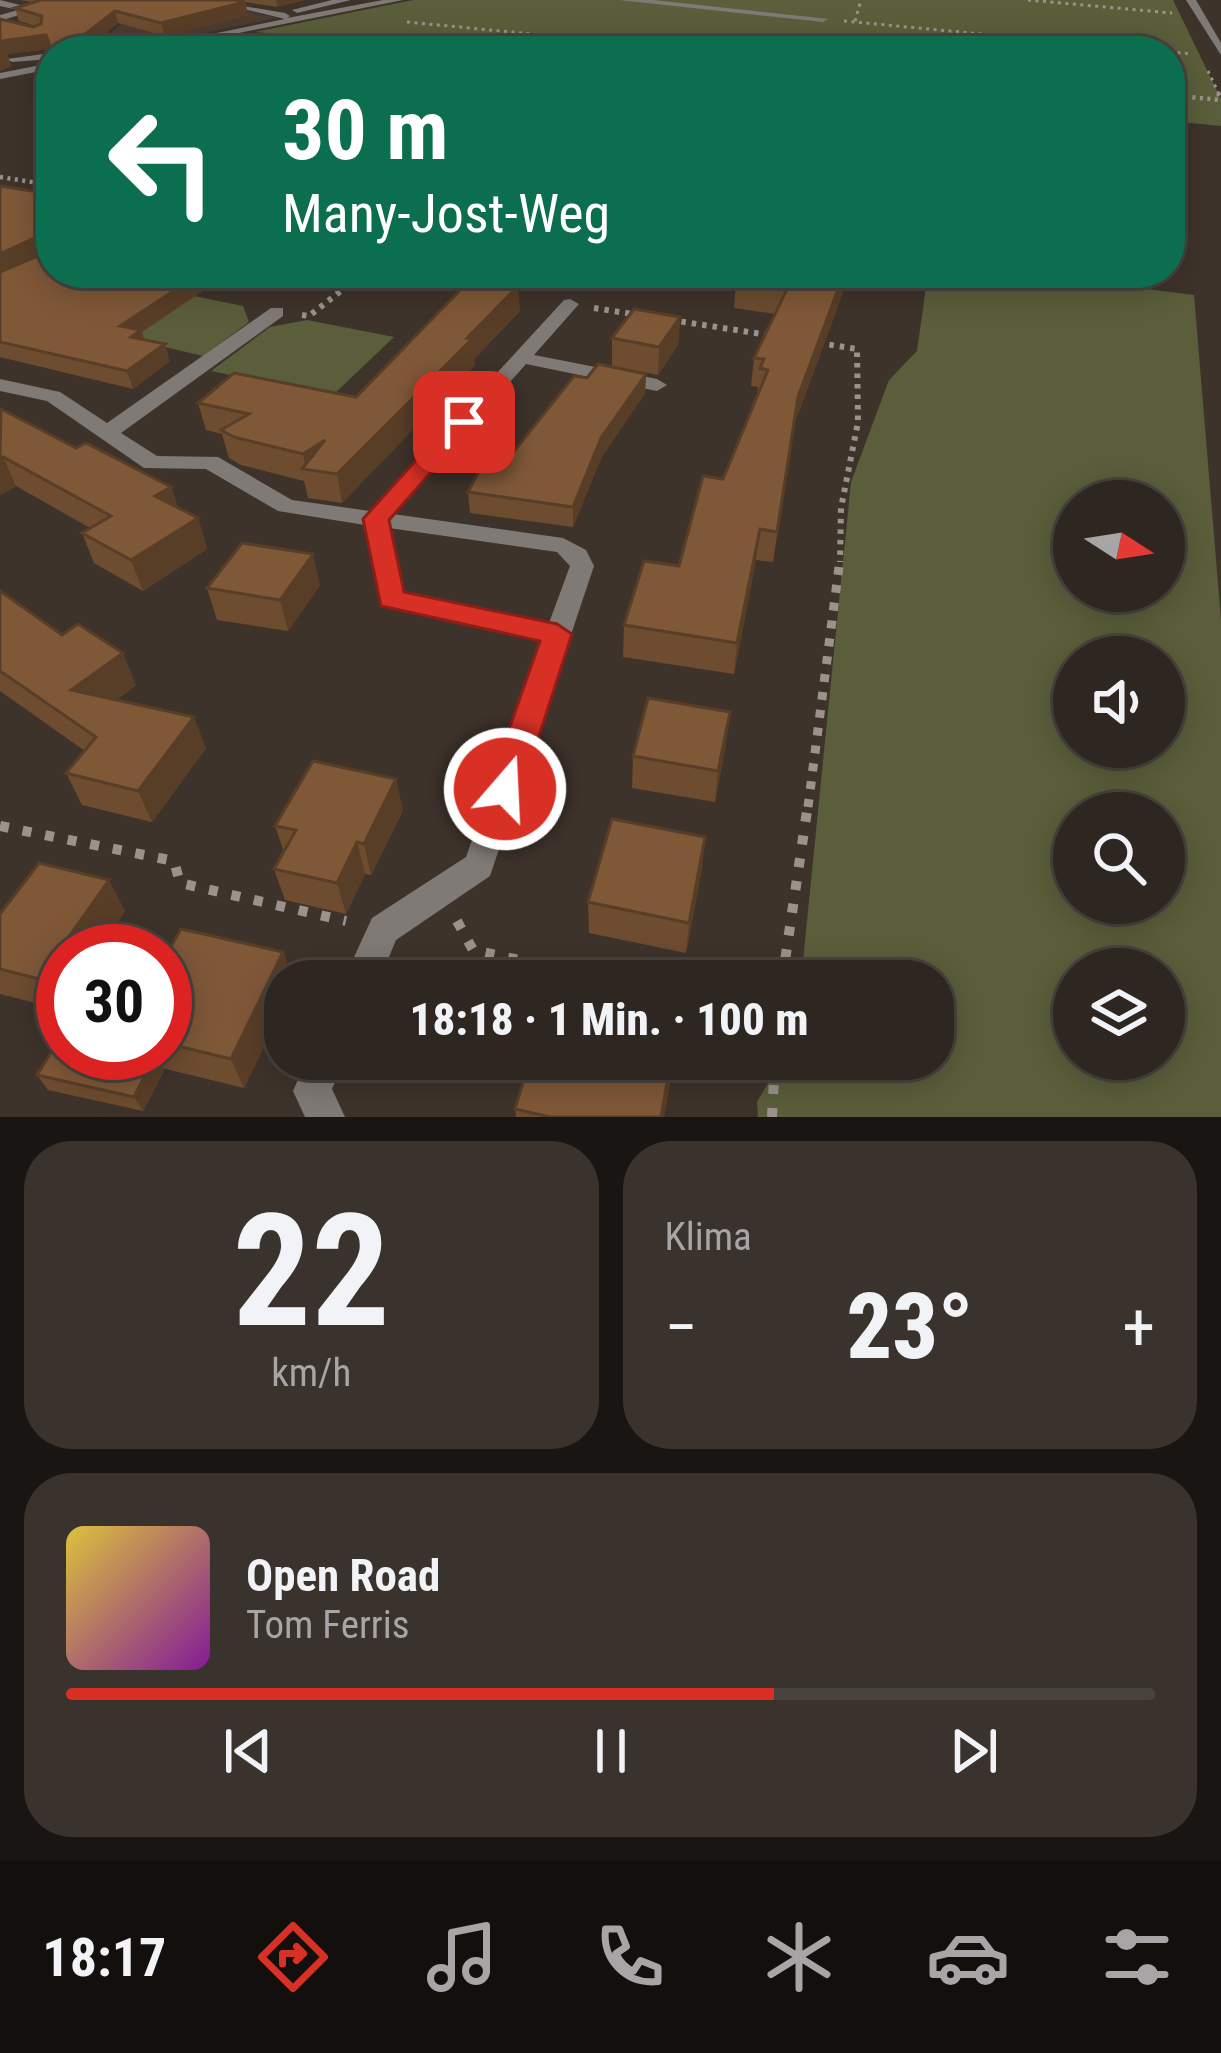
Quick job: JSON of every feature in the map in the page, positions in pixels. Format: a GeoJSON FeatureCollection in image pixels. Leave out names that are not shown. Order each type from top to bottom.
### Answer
{"type":"FeatureCollection","features":[{"type":"Feature","properties":{"kind":"street"},"geometry":{"type":"LineString","coordinates":[[212,0],[298,15],[346,0]]}},
{"type":"Feature","properties":{"kind":"street"},"geometry":{"type":"LineString","coordinates":[[202,36],[398,0]]}},
{"type":"Feature","properties":{"kind":"street"},"geometry":{"type":"LineString","coordinates":[[624,0],[824,19]]}},
{"type":"Feature","properties":{"kind":"street"},"geometry":{"type":"LineString","coordinates":[[1191,0],[1221,52]]}},
{"type":"Feature","properties":{"kind":"street"},"geometry":{"type":"LineString","coordinates":[[0,3],[29,10]]}},
{"type":"Feature","properties":{"kind":"street"},"geometry":{"type":"LineString","coordinates":[[0,21],[45,7]]}},
{"type":"Feature","properties":{"kind":"street"},"geometry":{"type":"LineString","coordinates":[[0,21],[19,28]]}},
{"type":"Feature","properties":{"kind":"street"},"geometry":{"type":"LineString","coordinates":[[12,59],[36,57]]}},
{"type":"Feature","properties":{"kind":"street"},"geometry":{"type":"LineString","coordinates":[[0,76],[36,69]]}},
{"type":"Feature","properties":{"kind":"street"},"geometry":{"type":"LineString","coordinates":[[376,519],[570,304]]}},
{"type":"Feature","properties":{"kind":"street"},"geometry":{"type":"LineString","coordinates":[[106,434],[277,312]]}},
{"type":"Feature","properties":{"kind":"street"},"geometry":{"type":"LineString","coordinates":[[522,358],[658,385]]}},
{"type":"Feature","properties":{"kind":"street"},"geometry":{"type":"LineString","coordinates":[[0,385],[53,396],[152,463],[210,462],[286,506],[562,545],[578,555],[582,566],[479,866],[384,929],[370,960]]}},
{"type":"Feature","properties":{"kind":"street"},"geometry":{"type":"LineString","coordinates":[[376,519],[392,599],[557,634]]}},
{"type":"Feature","properties":{"kind":"street"},"geometry":{"type":"LineString","coordinates":[[317,1080],[312,1091],[326,1117]]}},
{"type":"Feature","properties":{"kind":"path"},"geometry":{"type":"LineString","coordinates":[[855,21],[861,0]]}},
{"type":"Feature","properties":{"kind":"path"},"geometry":{"type":"LineString","coordinates":[[1028,0],[1180,13]]}},
{"type":"Feature","properties":{"kind":"path"},"geometry":{"type":"LineString","coordinates":[[407,22],[553,36]]}},
{"type":"Feature","properties":{"kind":"path"},"geometry":{"type":"LineString","coordinates":[[884,24],[1008,36]]}},
{"type":"Feature","properties":{"kind":"path"},"geometry":{"type":"LineString","coordinates":[[1185,53],[1197,54]]}},
{"type":"Feature","properties":{"kind":"path"},"geometry":{"type":"LineString","coordinates":[[1185,96],[1221,100]]}},
{"type":"Feature","properties":{"kind":"path"},"geometry":{"type":"LineString","coordinates":[[0,177],[36,183]]}},
{"type":"Feature","properties":{"kind":"path"},"geometry":{"type":"LineString","coordinates":[[277,312],[309,316],[345,288]]}},
{"type":"Feature","properties":{"kind":"path"},"geometry":{"type":"LineString","coordinates":[[479,288],[484,289]]}},
{"type":"Feature","properties":{"kind":"path"},"geometry":{"type":"LineString","coordinates":[[570,304],[791,338]]}},
{"type":"Feature","properties":{"kind":"path"},"geometry":{"type":"LineString","coordinates":[[785,960],[841,590],[842,508],[858,422],[857,349],[813,342]]}},
{"type":"Feature","properties":{"kind":"path"},"geometry":{"type":"LineString","coordinates":[[0,826],[174,861],[179,883],[384,929]]}},
{"type":"Feature","properties":{"kind":"path"},"geometry":{"type":"LineString","coordinates":[[440,890],[473,950],[519,960]]}},
{"type":"Feature","properties":{"kind":"path"},"geometry":{"type":"LineString","coordinates":[[772,1117],[774,1080]]}},
{"type":"Feature","properties":{"kind":"shaded area"},"geometry":{"type":"Polygon","coordinates":[[[208,2],[277,18],[190,36],[107,36],[121,24],[208,2]]]}},
{"type":"Feature","properties":{"kind":"green space"},"geometry":{"type":"Polygon","coordinates":[[[413,0],[1173,0],[1221,99],[1221,126],[1185,122],[1185,36],[296,36],[255,32],[413,0]]]}},
{"type":"Feature","properties":{"kind":"green space"},"geometry":{"type":"Polygon","coordinates":[[[135,288],[243,306],[249,322],[203,356],[75,326],[135,288]]]}},
{"type":"Feature","properties":{"kind":"green space"},"geometry":{"type":"Polygon","coordinates":[[[926,288],[1138,288],[1194,295],[1221,620],[1221,1117],[758,1117],[757,1102],[770,1080],[954,1080],[954,960],[803,960],[851,482],[889,380],[917,351],[926,288]]]}},
{"type":"Feature","properties":{"kind":"green space"},"geometry":{"type":"Polygon","coordinates":[[[307,320],[394,337],[332,396],[211,371],[270,327],[307,320]]]}},
{"type":"Feature","properties":{"kind":"building"},"geometry":{"type":"Polygon","coordinates":[[[41,0],[245,2],[161,23],[115,11],[83,36],[46,35],[0,44],[0,19],[33,27],[41,24],[42,16],[15,8],[41,0]]]}},
{"type":"Feature","properties":{"kind":"building"},"geometry":{"type":"Polygon","coordinates":[[[0,186],[36,192],[36,237],[0,254],[0,186]]]}},
{"type":"Feature","properties":{"kind":"building"},"geometry":{"type":"Polygon","coordinates":[[[36,257],[36,288],[178,288],[120,326],[141,330],[131,337],[165,344],[127,371],[0,342],[0,272],[36,257]]]}},
{"type":"Feature","properties":{"kind":"building"},"geometry":{"type":"Polygon","coordinates":[[[462,288],[516,288],[467,338],[472,339],[337,474],[302,469],[325,440],[303,454],[234,437],[221,430],[249,414],[198,403],[234,373],[356,397],[462,288]]]}},
{"type":"Feature","properties":{"kind":"building"},"geometry":{"type":"Polygon","coordinates":[[[780,288],[838,288],[798,397],[777,532],[760,529],[737,643],[624,625],[644,561],[679,566],[703,476],[723,479],[768,370],[760,368],[764,359],[754,358],[787,289],[780,288]]]}},
{"type":"Feature","properties":{"kind":"building"},"geometry":{"type":"Polygon","coordinates":[[[634,309],[680,317],[659,347],[612,338],[634,309]]]}},
{"type":"Feature","properties":{"kind":"building"},"geometry":{"type":"Polygon","coordinates":[[[598,364],[646,374],[601,438],[573,507],[468,492],[487,456],[508,459],[574,376],[587,378],[598,364]]]}},
{"type":"Feature","properties":{"kind":"building"},"geometry":{"type":"Polygon","coordinates":[[[1,409],[76,448],[86,443],[171,487],[155,496],[198,518],[131,560],[82,533],[111,516],[0,458],[1,409]]]}},
{"type":"Feature","properties":{"kind":"building"},"geometry":{"type":"Polygon","coordinates":[[[242,543],[313,554],[280,600],[207,588],[242,543]]]}},
{"type":"Feature","properties":{"kind":"building"},"geometry":{"type":"Polygon","coordinates":[[[0,591],[62,635],[78,624],[123,653],[71,690],[194,717],[138,791],[66,773],[96,737],[0,671],[0,591]]]}},
{"type":"Feature","properties":{"kind":"building"},"geometry":{"type":"Polygon","coordinates":[[[648,698],[730,712],[718,771],[633,756],[648,698]]]}},
{"type":"Feature","properties":{"kind":"building"},"geometry":{"type":"Polygon","coordinates":[[[313,761],[396,779],[364,844],[357,842],[337,883],[274,869],[296,830],[275,826],[313,761]]]}},
{"type":"Feature","properties":{"kind":"building"},"geometry":{"type":"Polygon","coordinates":[[[612,819],[705,837],[689,923],[588,902],[612,819]]]}},
{"type":"Feature","properties":{"kind":"building"},"geometry":{"type":"Polygon","coordinates":[[[39,863],[109,880],[78,924],[36,924],[36,978],[0,969],[0,914],[39,863]]]}},
{"type":"Feature","properties":{"kind":"building"},"geometry":{"type":"Polygon","coordinates":[[[192,931],[283,952],[279,960],[264,960],[264,991],[231,1059],[192,1050],[192,931]]]}},
{"type":"Feature","properties":{"kind":"building"},"geometry":{"type":"Polygon","coordinates":[[[59,1080],[143,1080],[134,1097],[59,1080]]]}},
{"type":"Feature","properties":{"kind":"building"},"geometry":{"type":"Polygon","coordinates":[[[524,1080],[667,1080],[661,1117],[550,1117],[515,1109],[524,1080]]]}},
{"type":"Feature","properties":{"kind":"route"},"geometry":{"type":"LineString","coordinates":[[464,422],[376,519],[392,599],[557,634],[505,789]]}}]}
